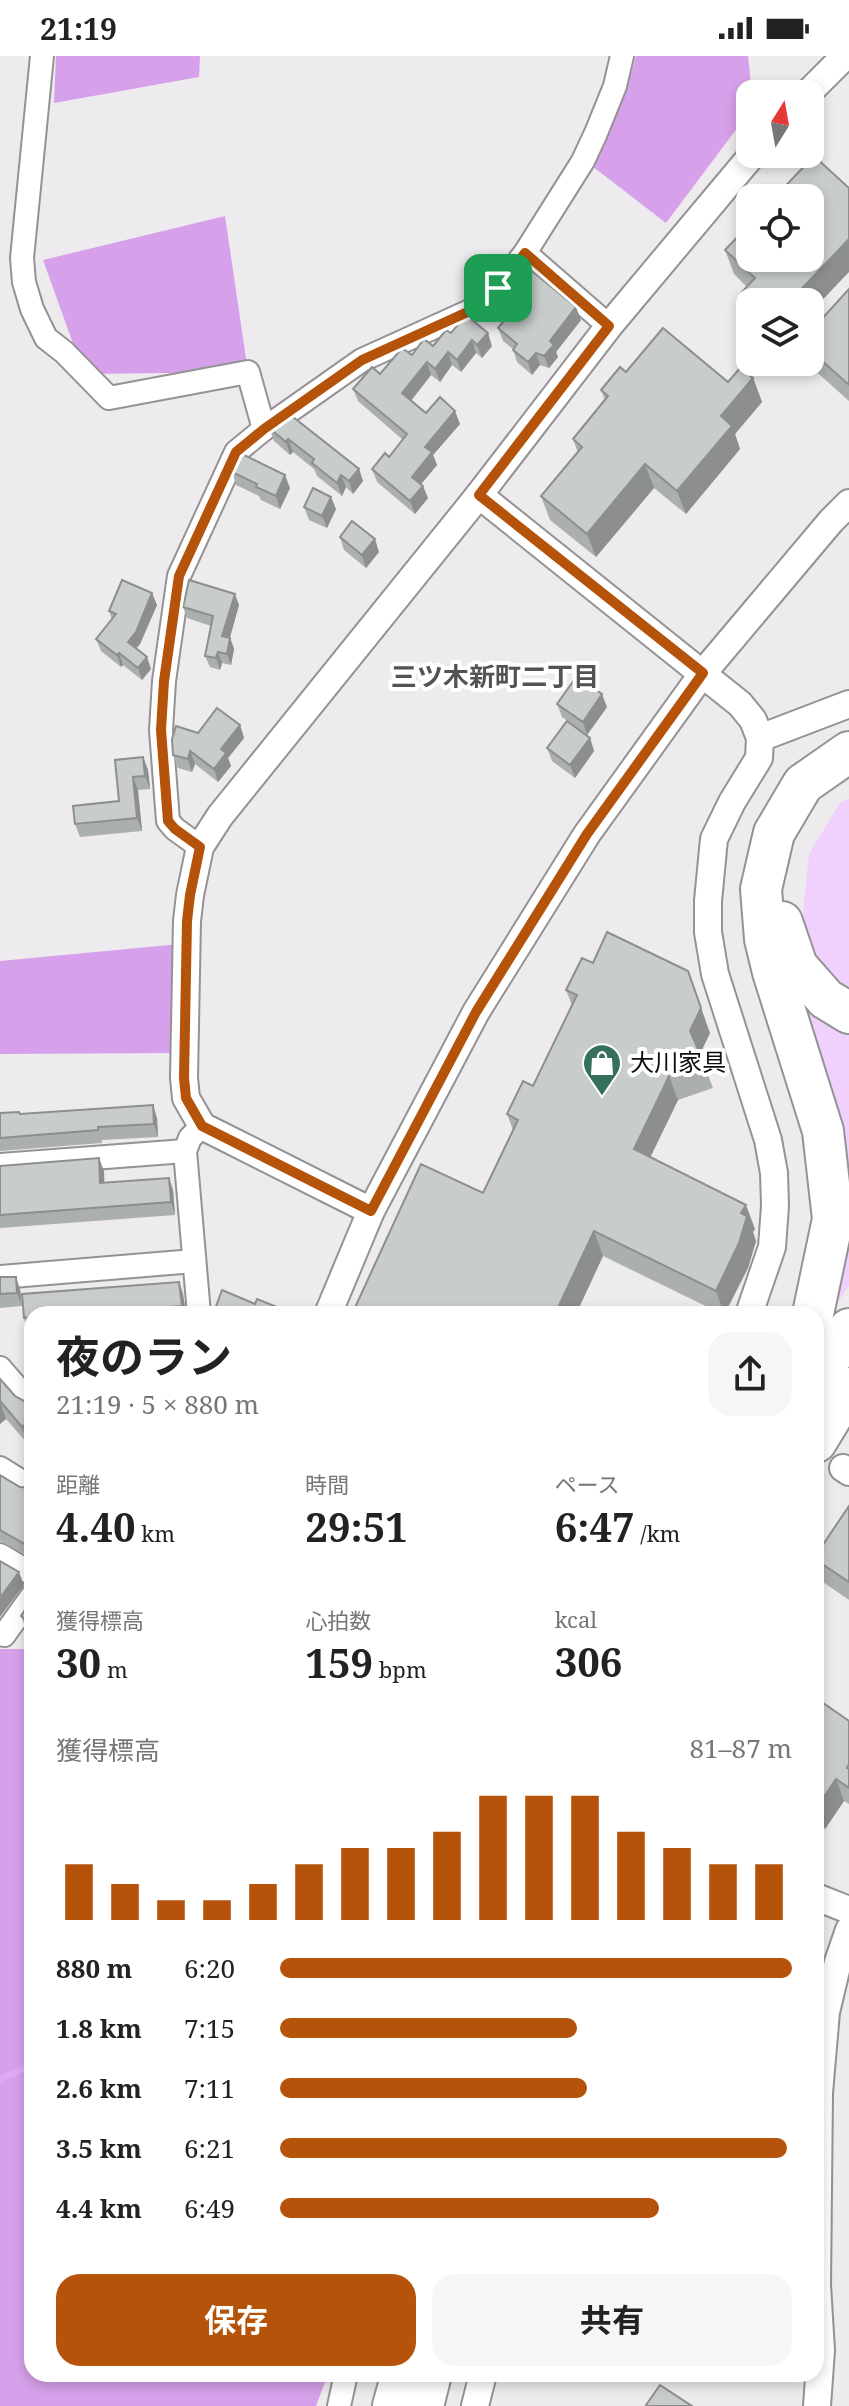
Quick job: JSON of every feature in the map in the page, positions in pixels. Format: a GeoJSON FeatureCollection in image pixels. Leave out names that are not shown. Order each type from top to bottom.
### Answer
{"type":"FeatureCollection","features":[{"type":"Feature","properties":{"kind":"highway"},"geometry":{"type":"LineString","coordinates":[[815,1306],[833,1219],[823,1131],[773,972],[765,939],[761,889],[774,833],[803,784],[849,752]]}},
{"type":"Feature","properties":{"kind":"highway"},"geometry":{"type":"LineString","coordinates":[[849,774],[823,792],[794,837],[782,879],[781,919],[797,966],[826,999],[849,1013]]}},
{"type":"Feature","properties":{"kind":"highway"},"geometry":{"type":"LineString","coordinates":[[824,1368],[849,1329]]}},
{"type":"Feature","properties":{"kind":"highway"},"geometry":{"type":"LineString","coordinates":[[836,1461],[849,1388]]}},
{"type":"Feature","properties":{"kind":"highway"},"geometry":{"type":"LineString","coordinates":[[393,2406],[400,2382]]}},
{"type":"Feature","properties":{"kind":"highway"},"geometry":{"type":"LineString","coordinates":[[423,2406],[429,2382]]}},
{"type":"Feature","properties":{"kind":"street"},"geometry":{"type":"LineString","coordinates":[[42,56],[22,258],[24,282],[32,309],[46,338],[109,398],[248,372],[264,429]]}},
{"type":"Feature","properties":{"kind":"street"},"geometry":{"type":"LineString","coordinates":[[200,847],[168,821],[161,730],[164,681],[179,576],[236,452],[362,360],[472,310],[498,288],[525,253],[590,147],[615,86],[622,56]]}},
{"type":"Feature","properties":{"kind":"street"},"geometry":{"type":"LineString","coordinates":[[821,80],[845,56]]}},
{"type":"Feature","properties":{"kind":"street"},"geometry":{"type":"LineString","coordinates":[[371,1211],[202,1126],[186,1098],[187,921],[200,847],[220,816],[479,495],[609,326],[741,168]]}},
{"type":"Feature","properties":{"kind":"street"},"geometry":{"type":"LineString","coordinates":[[525,253],[609,326]]}},
{"type":"Feature","properties":{"kind":"street"},"geometry":{"type":"LineString","coordinates":[[479,495],[740,704],[753,720],[760,738],[759,758],[714,839],[708,901],[708,932],[715,974],[768,1140],[774,1173],[772,1247],[752,1306]]}},
{"type":"Feature","properties":{"kind":"street"},"geometry":{"type":"LineString","coordinates":[[331,1306],[371,1211],[476,1012],[587,834],[703,673],[849,503]]}},
{"type":"Feature","properties":{"kind":"street"},"geometry":{"type":"LineString","coordinates":[[760,738],[849,704]]}},
{"type":"Feature","properties":{"kind":"street"},"geometry":{"type":"LineString","coordinates":[[198,1306],[185,1151],[190,1138],[202,1126]]}},
{"type":"Feature","properties":{"kind":"street"},"geometry":{"type":"LineString","coordinates":[[0,1165],[185,1151]]}},
{"type":"Feature","properties":{"kind":"street"},"geometry":{"type":"LineString","coordinates":[[0,1277],[194,1261]]}},
{"type":"Feature","properties":{"kind":"street"},"geometry":{"type":"LineString","coordinates":[[0,1368],[24,1396]]}},
{"type":"Feature","properties":{"kind":"street"},"geometry":{"type":"LineString","coordinates":[[0,1468],[24,1483]]}},
{"type":"Feature","properties":{"kind":"street"},"geometry":{"type":"LineString","coordinates":[[0,1555],[24,1569]]}},
{"type":"Feature","properties":{"kind":"street"},"geometry":{"type":"LineString","coordinates":[[0,1634],[4,1635],[24,1607]]}},
{"type":"Feature","properties":{"kind":"street"},"geometry":{"type":"LineString","coordinates":[[824,1900],[849,1910]]}},
{"type":"Feature","properties":{"kind":"street"},"geometry":{"type":"LineString","coordinates":[[824,2035],[826,2012],[849,1930]]}},
{"type":"Feature","properties":{"kind":"street"},"geometry":{"type":"LineString","coordinates":[[339,2406],[344,2382]]}},
{"type":"Feature","properties":{"kind":"street"},"geometry":{"type":"LineString","coordinates":[[475,2406],[481,2382]]}},
{"type":"Feature","properties":{"kind":"street"},"geometry":{"type":"LineString","coordinates":[[817,2406],[819,2382]]}},
{"type":"Feature","properties":{"kind":"shaded area"},"geometry":{"type":"Polygon","coordinates":[[[56,56],[200,56],[199,77],[54,103],[56,56]]]}},
{"type":"Feature","properties":{"kind":"shaded area"},"geometry":{"type":"Polygon","coordinates":[[[636,56],[748,56],[751,80],[736,80],[736,130],[666,223],[592,166],[626,92],[636,56]]]}},
{"type":"Feature","properties":{"kind":"shaded area"},"geometry":{"type":"Polygon","coordinates":[[[225,216],[248,372],[84,374],[43,260],[225,216]]]}},
{"type":"Feature","properties":{"kind":"shaded area"},"geometry":{"type":"Polygon","coordinates":[[[849,799],[849,1286],[832,1310],[799,1012],[809,854],[840,803],[849,799]]]}},
{"type":"Feature","properties":{"kind":"shaded area"},"geometry":{"type":"Polygon","coordinates":[[[180,944],[173,1053],[0,1054],[0,961],[180,944]]]}},
{"type":"Feature","properties":{"kind":"shaded area"},"geometry":{"type":"Polygon","coordinates":[[[0,1649],[24,1649],[24,2382],[325,2382],[316,2406],[0,2406],[0,1649]]]}},
{"type":"Feature","properties":{"kind":"building"},"geometry":{"type":"Polygon","coordinates":[[[824,165],[849,188],[849,239],[824,265],[824,184],[787,184],[803,168],[824,168],[824,165]]]}},
{"type":"Feature","properties":{"kind":"building"},"geometry":{"type":"Polygon","coordinates":[[[736,239],[736,260],[725,250],[736,239]]]}},
{"type":"Feature","properties":{"kind":"building"},"geometry":{"type":"Polygon","coordinates":[[[521,262],[576,307],[550,341],[554,345],[544,356],[536,353],[528,362],[513,350],[517,344],[498,328],[521,301],[502,286],[521,262]]]}},
{"type":"Feature","properties":{"kind":"building"},"geometry":{"type":"Polygon","coordinates":[[[749,272],[818,272],[802,288],[746,288],[755,278],[749,272]]]}},
{"type":"Feature","properties":{"kind":"building"},"geometry":{"type":"Polygon","coordinates":[[[849,289],[849,385],[824,363],[824,317],[849,289]]]}},
{"type":"Feature","properties":{"kind":"building"},"geometry":{"type":"Polygon","coordinates":[[[466,315],[488,333],[477,345],[472,340],[457,360],[448,352],[435,369],[427,362],[402,393],[426,413],[440,397],[455,411],[425,447],[432,452],[412,477],[423,486],[410,501],[372,469],[385,453],[389,457],[407,434],[353,389],[372,367],[380,374],[402,348],[412,355],[424,339],[433,346],[446,330],[451,333],[466,315]]]}},
{"type":"Feature","properties":{"kind":"building"},"geometry":{"type":"Polygon","coordinates":[[[663,328],[728,382],[736,373],[736,376],[753,378],[721,416],[732,426],[677,491],[645,464],[587,534],[541,496],[582,447],[573,439],[608,396],[601,390],[620,367],[626,372],[663,328]]]}},
{"type":"Feature","properties":{"kind":"building"},"geometry":{"type":"Polygon","coordinates":[[[288,413],[359,469],[349,481],[341,475],[337,483],[312,463],[314,459],[269,428],[288,413]]]}},
{"type":"Feature","properties":{"kind":"building"},"geometry":{"type":"Polygon","coordinates":[[[240,453],[285,475],[276,496],[232,472],[240,453]]]}},
{"type":"Feature","properties":{"kind":"building"},"geometry":{"type":"Polygon","coordinates":[[[313,488],[331,497],[322,516],[304,507],[313,488]]]}},
{"type":"Feature","properties":{"kind":"building"},"geometry":{"type":"Polygon","coordinates":[[[352,521],[375,539],[362,555],[340,537],[352,521]]]}},
{"type":"Feature","properties":{"kind":"building"},"geometry":{"type":"Polygon","coordinates":[[[122,580],[152,593],[136,632],[128,642],[147,657],[138,668],[96,639],[116,614],[109,611],[122,580]]]}},
{"type":"Feature","properties":{"kind":"building"},"geometry":{"type":"Polygon","coordinates":[[[189,580],[235,594],[222,636],[230,638],[227,654],[218,652],[216,658],[205,656],[213,616],[183,607],[189,580]]]}},
{"type":"Feature","properties":{"kind":"building"},"geometry":{"type":"Polygon","coordinates":[[[577,676],[602,694],[583,722],[557,704],[577,676]]]}},
{"type":"Feature","properties":{"kind":"building"},"geometry":{"type":"Polygon","coordinates":[[[217,708],[240,725],[221,749],[226,753],[214,769],[190,751],[188,759],[173,755],[172,739],[176,726],[198,733],[217,708]]]}},
{"type":"Feature","properties":{"kind":"building"},"geometry":{"type":"Polygon","coordinates":[[[567,721],[590,738],[570,765],[547,748],[567,721]]]}},
{"type":"Feature","properties":{"kind":"building"},"geometry":{"type":"Polygon","coordinates":[[[143,757],[145,776],[133,777],[137,818],[75,824],[73,806],[119,801],[115,760],[143,757]]]}},
{"type":"Feature","properties":{"kind":"building"},"geometry":{"type":"Polygon","coordinates":[[[607,932],[688,971],[701,1008],[690,1031],[704,1063],[669,1076],[634,1149],[746,1205],[741,1213],[747,1216],[739,1243],[716,1291],[594,1231],[559,1306],[356,1306],[421,1164],[483,1193],[518,1120],[507,1114],[523,1081],[533,1086],[577,995],[566,990],[582,958],[593,963],[607,932]]]}},
{"type":"Feature","properties":{"kind":"building"},"geometry":{"type":"Polygon","coordinates":[[[153,1105],[154,1124],[0,1138],[0,1113],[153,1105]]]}},
{"type":"Feature","properties":{"kind":"building"},"geometry":{"type":"Polygon","coordinates":[[[99,1158],[100,1183],[169,1178],[171,1202],[0,1215],[0,1166],[99,1158]]]}},
{"type":"Feature","properties":{"kind":"building"},"geometry":{"type":"Polygon","coordinates":[[[0,1277],[16,1277],[17,1293],[0,1294],[0,1277]]]}},
{"type":"Feature","properties":{"kind":"building"},"geometry":{"type":"Polygon","coordinates":[[[179,1282],[182,1306],[24,1306],[24,1318],[22,1294],[179,1282]]]}},
{"type":"Feature","properties":{"kind":"building"},"geometry":{"type":"Polygon","coordinates":[[[222,1290],[255,1304],[257,1299],[274,1306],[216,1306],[222,1290]]]}},
{"type":"Feature","properties":{"kind":"building"},"geometry":{"type":"Polygon","coordinates":[[[0,1379],[24,1401],[24,1425],[22,1427],[0,1401],[0,1379]]]}},
{"type":"Feature","properties":{"kind":"building"},"geometry":{"type":"Polygon","coordinates":[[[0,1475],[24,1487],[24,1544],[0,1530],[0,1475]]]}},
{"type":"Feature","properties":{"kind":"building"},"geometry":{"type":"Polygon","coordinates":[[[849,1506],[849,1582],[824,1565],[824,1543],[849,1506]]]}},
{"type":"Feature","properties":{"kind":"building"},"geometry":{"type":"Polygon","coordinates":[[[0,1561],[19,1572],[0,1598],[0,1561]]]}},
{"type":"Feature","properties":{"kind":"building"},"geometry":{"type":"Polygon","coordinates":[[[824,1704],[849,1721],[849,1788],[836,1779],[824,1797],[824,1704]]]}},
{"type":"Feature","properties":{"kind":"building"},"geometry":{"type":"Polygon","coordinates":[[[660,2385],[692,2406],[646,2405],[660,2385]]]}},
{"type":"Feature","properties":{"kind":"waterway"},"geometry":{"type":"LineString","coordinates":[[0,2079],[24,2068]]}},
{"type":"Feature","properties":{"kind":"place","name":"大川家具"},"geometry":{"type":"Point","coordinates":[602,1097]}},
{"type":"Feature","properties":{"kind":"district","name":"三ツ木新町二丁目"},"geometry":{"type":"Point","coordinates":[495,677]}},
{"type":"Feature","properties":{"kind":"route"},"geometry":{"type":"LineString","coordinates":[[525,253],[609,326],[479,495],[703,673],[587,834],[476,1012],[371,1211],[202,1126],[186,1098],[187,921],[200,847],[168,821],[161,730],[164,681],[179,576],[236,452],[362,360],[472,310],[498,288],[525,253]]}}]}
